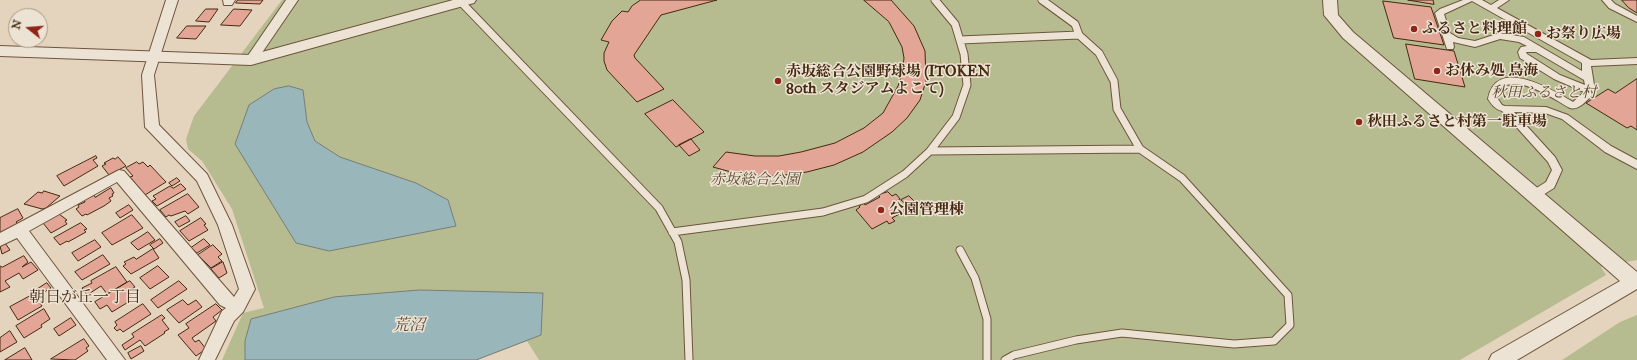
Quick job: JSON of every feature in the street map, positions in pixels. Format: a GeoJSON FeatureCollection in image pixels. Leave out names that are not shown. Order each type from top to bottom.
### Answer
{"type":"FeatureCollection","features":[{"type":"Feature","properties":{"kind":"street"},"geometry":{"type":"LineString","coordinates":[[172,0],[156,56],[148,75],[152,127],[202,178],[225,225],[247,289],[237,307],[228,316],[207,360]]}},
{"type":"Feature","properties":{"kind":"street"},"geometry":{"type":"LineString","coordinates":[[252,60],[292,0]]}},
{"type":"Feature","properties":{"kind":"street"},"geometry":{"type":"LineString","coordinates":[[1330,0],[1328,7],[1334,20],[1348,35],[1635,280],[1499,360]]}},
{"type":"Feature","properties":{"kind":"street"},"geometry":{"type":"LineString","coordinates":[[1450,47],[1439,13],[1445,9],[1459,6],[1469,0]]}},
{"type":"Feature","properties":{"kind":"street"},"geometry":{"type":"LineString","coordinates":[[1476,0],[1590,63],[1637,61]]}},
{"type":"Feature","properties":{"kind":"street"},"geometry":{"type":"LineString","coordinates":[[1492,8],[1505,0]]}},
{"type":"Feature","properties":{"kind":"street"},"geometry":{"type":"LineString","coordinates":[[1606,0],[1612,6],[1637,19]]}},
{"type":"Feature","properties":{"kind":"street"},"geometry":{"type":"LineString","coordinates":[[0,51],[252,60],[465,1]]}},
{"type":"Feature","properties":{"kind":"street"},"geometry":{"type":"LineString","coordinates":[[1521,39],[1533,32]]}},
{"type":"Feature","properties":{"kind":"street"},"geometry":{"type":"LineString","coordinates":[[1445,34],[1456,40],[1475,44],[1500,36],[1521,39],[1588,78]]}},
{"type":"Feature","properties":{"kind":"street"},"geometry":{"type":"LineString","coordinates":[[1538,49],[1524,49],[1522,52],[1523,56],[1557,77],[1590,91]]}},
{"type":"Feature","properties":{"kind":"street"},"geometry":{"type":"LineString","coordinates":[[1590,63],[1586,64],[1591,87],[1590,91],[1588,96],[1574,106],[1532,85],[1519,81],[1504,82],[1499,84],[1495,89],[1493,99],[1499,107],[1505,109],[1546,110],[1565,118],[1608,149],[1637,165]]}},
{"type":"Feature","properties":{"kind":"street"},"geometry":{"type":"LineString","coordinates":[[1505,109],[1526,134],[1552,160],[1557,170],[1550,184],[1534,195]]}},
{"type":"Feature","properties":{"kind":"street"},"geometry":{"type":"LineString","coordinates":[[0,240],[119,175],[226,300],[237,307]]}},
{"type":"Feature","properties":{"kind":"street"},"geometry":{"type":"LineString","coordinates":[[20,230],[117,360]]}},
{"type":"Feature","properties":{"kind":"lane"},"geometry":{"type":"LineString","coordinates":[[672,232],[823,212],[866,199],[905,174],[930,151],[956,117],[967,85],[964,54],[955,24],[935,0]]}},
{"type":"Feature","properties":{"kind":"lane"},"geometry":{"type":"LineString","coordinates":[[1005,360],[1014,355],[1076,340],[1122,333],[1234,344],[1274,341],[1290,325],[1288,295],[1182,178],[1140,149],[1131,136],[1117,109],[1114,81],[1099,53],[1079,35],[1075,24],[1042,0]]}},
{"type":"Feature","properties":{"kind":"lane"},"geometry":{"type":"LineString","coordinates":[[465,1],[659,208],[678,242],[686,280],[689,360]]}},
{"type":"Feature","properties":{"kind":"lane"},"geometry":{"type":"LineString","coordinates":[[960,40],[1079,35]]}},
{"type":"Feature","properties":{"kind":"lane"},"geometry":{"type":"LineString","coordinates":[[930,151],[1140,149]]}},
{"type":"Feature","properties":{"kind":"lane"},"geometry":{"type":"LineString","coordinates":[[960,250],[975,278],[987,319],[987,360]]}},
{"type":"Feature","properties":{"kind":"green space","name":"赤坂総合公園"},"geometry":{"type":"Polygon","coordinates":[[[282,0],[1637,0],[1637,260],[1601,267],[1606,275],[1460,360],[539,360],[527,341],[477,360],[222,360],[243,313],[264,308],[232,209],[202,161],[188,149],[186,139],[194,116],[282,0]]]}},
{"type":"Feature","properties":{"kind":"green space"},"geometry":{"type":"Polygon","coordinates":[[[1637,315],[1637,360],[1562,360],[1620,322],[1637,315]]]}},
{"type":"Feature","properties":{"kind":"water"},"geometry":{"type":"Polygon","coordinates":[[[289,86],[303,90],[307,122],[315,141],[340,157],[416,183],[448,200],[456,226],[329,251],[296,243],[235,144],[249,105],[274,89],[289,86]]]}},
{"type":"Feature","properties":{"kind":"water","name":"荒沼"},"geometry":{"type":"Polygon","coordinates":[[[420,290],[543,293],[541,335],[476,360],[245,360],[245,341],[251,319],[334,297],[420,290]]]}},
{"type":"Feature","properties":{"kind":"building"},"geometry":{"type":"Polygon","coordinates":[[[238,0],[263,0],[260,4],[236,3],[238,0]]]}},
{"type":"Feature","properties":{"kind":"building"},"geometry":{"type":"Polygon","coordinates":[[[641,0],[717,0],[661,15],[634,55],[635,58],[664,89],[637,102],[607,70],[604,61],[604,53],[609,42],[601,40],[612,21],[622,11],[628,12],[632,6],[641,0]]]}},
{"type":"Feature","properties":{"kind":"building"},"geometry":{"type":"Polygon","coordinates":[[[864,0],[891,0],[914,26],[925,51],[926,81],[920,100],[907,118],[892,132],[863,152],[834,165],[807,172],[777,176],[742,175],[713,167],[726,152],[755,156],[779,156],[835,143],[864,128],[883,113],[898,86],[902,75],[904,58],[902,47],[889,22],[864,0]]]}},
{"type":"Feature","properties":{"kind":"building"},"geometry":{"type":"Polygon","coordinates":[[[1408,0],[1433,0],[1434,4],[1408,0]]]}},
{"type":"Feature","properties":{"kind":"building"},"geometry":{"type":"Polygon","coordinates":[[[1622,0],[1637,0],[1637,13],[1629,8],[1622,0]]]}},
{"type":"Feature","properties":{"kind":"building","name":"ふるさと料理館"},"geometry":{"type":"Polygon","coordinates":[[[1383,1],[1431,7],[1444,45],[1394,38],[1383,1]]]}},
{"type":"Feature","properties":{"kind":"building"},"geometry":{"type":"Polygon","coordinates":[[[206,9],[218,9],[209,22],[196,21],[206,9]]]}},
{"type":"Feature","properties":{"kind":"building"},"geometry":{"type":"Polygon","coordinates":[[[234,9],[252,10],[240,26],[221,25],[234,9]]]}},
{"type":"Feature","properties":{"kind":"building"},"geometry":{"type":"Polygon","coordinates":[[[187,26],[206,26],[196,39],[177,38],[187,26]]]}},
{"type":"Feature","properties":{"kind":"building","name":"お休み処 鳥海"},"geometry":{"type":"Polygon","coordinates":[[[1406,44],[1454,51],[1465,87],[1415,79],[1406,44]]]}},
{"type":"Feature","properties":{"kind":"building"},"geometry":{"type":"Polygon","coordinates":[[[1637,79],[1637,130],[1631,126],[1627,128],[1586,103],[1608,89],[1615,93],[1637,79]]]}},
{"type":"Feature","properties":{"kind":"building"},"geometry":{"type":"Polygon","coordinates":[[[673,100],[704,132],[676,147],[645,114],[673,100]]]}},
{"type":"Feature","properties":{"kind":"building"},"geometry":{"type":"Polygon","coordinates":[[[691,139],[700,150],[689,156],[679,145],[691,139]]]}},
{"type":"Feature","properties":{"kind":"building"},"geometry":{"type":"Polygon","coordinates":[[[96,156],[97,158],[93,160],[98,166],[64,186],[57,176],[96,156]]]}},
{"type":"Feature","properties":{"kind":"building"},"geometry":{"type":"Polygon","coordinates":[[[118,157],[126,166],[109,175],[102,166],[106,164],[104,163],[118,157]]]}},
{"type":"Feature","properties":{"kind":"building"},"geometry":{"type":"Polygon","coordinates":[[[137,162],[139,164],[143,162],[148,167],[150,165],[166,182],[145,195],[130,177],[133,176],[126,168],[137,162]]]}},
{"type":"Feature","properties":{"kind":"building"},"geometry":{"type":"Polygon","coordinates":[[[177,178],[180,181],[172,186],[169,183],[177,178]]]}},
{"type":"Feature","properties":{"kind":"building"},"geometry":{"type":"Polygon","coordinates":[[[181,184],[186,189],[157,206],[152,201],[156,199],[153,196],[170,186],[173,188],[181,184]]]}},
{"type":"Feature","properties":{"kind":"building"},"geometry":{"type":"Polygon","coordinates":[[[111,188],[114,193],[112,194],[113,196],[109,198],[111,201],[104,206],[82,216],[76,209],[79,207],[78,205],[85,202],[84,200],[94,195],[95,197],[111,188]]]}},
{"type":"Feature","properties":{"kind":"building"},"geometry":{"type":"Polygon","coordinates":[[[44,191],[60,196],[46,208],[42,209],[24,204],[38,192],[42,193],[44,191]]]}},
{"type":"Feature","properties":{"kind":"building","name":"公園管理棟"},"geometry":{"type":"Polygon","coordinates":[[[888,192],[892,196],[896,194],[900,199],[896,201],[905,211],[892,218],[895,221],[889,224],[887,221],[872,229],[856,210],[864,203],[865,205],[880,197],[878,195],[888,192]]]}},
{"type":"Feature","properties":{"kind":"building"},"geometry":{"type":"Polygon","coordinates":[[[188,194],[199,207],[188,214],[185,211],[166,217],[160,210],[188,194]]]}},
{"type":"Feature","properties":{"kind":"building"},"geometry":{"type":"Polygon","coordinates":[[[909,196],[916,203],[909,207],[901,200],[909,196]]]}},
{"type":"Feature","properties":{"kind":"building"},"geometry":{"type":"Polygon","coordinates":[[[129,205],[133,210],[120,218],[116,213],[129,205]]]}},
{"type":"Feature","properties":{"kind":"building"},"geometry":{"type":"Polygon","coordinates":[[[18,209],[23,218],[16,222],[18,224],[0,233],[0,218],[18,209]]]}},
{"type":"Feature","properties":{"kind":"building"},"geometry":{"type":"Polygon","coordinates":[[[59,214],[67,220],[65,221],[67,224],[51,233],[43,223],[59,214]]]}},
{"type":"Feature","properties":{"kind":"building"},"geometry":{"type":"Polygon","coordinates":[[[132,215],[143,228],[112,245],[102,233],[132,215]]]}},
{"type":"Feature","properties":{"kind":"building"},"geometry":{"type":"Polygon","coordinates":[[[186,216],[190,221],[179,227],[175,222],[186,216]]]}},
{"type":"Feature","properties":{"kind":"building"},"geometry":{"type":"Polygon","coordinates":[[[201,218],[206,224],[204,225],[208,230],[189,241],[180,231],[201,218]]]}},
{"type":"Feature","properties":{"kind":"building"},"geometry":{"type":"Polygon","coordinates":[[[81,223],[87,229],[84,230],[86,232],[68,242],[67,241],[60,245],[54,238],[81,223]]]}},
{"type":"Feature","properties":{"kind":"building"},"geometry":{"type":"Polygon","coordinates":[[[148,232],[155,240],[138,250],[131,243],[148,232]]]}},
{"type":"Feature","properties":{"kind":"building"},"geometry":{"type":"Polygon","coordinates":[[[160,239],[163,243],[154,249],[150,245],[160,239]]]}},
{"type":"Feature","properties":{"kind":"building"},"geometry":{"type":"Polygon","coordinates":[[[204,239],[210,245],[197,253],[191,248],[204,239]]]}},
{"type":"Feature","properties":{"kind":"building"},"geometry":{"type":"Polygon","coordinates":[[[95,240],[101,247],[78,261],[72,253],[95,240]]]}},
{"type":"Feature","properties":{"kind":"building"},"geometry":{"type":"Polygon","coordinates":[[[5,243],[10,250],[2,254],[0,246],[5,243]]]}},
{"type":"Feature","properties":{"kind":"building"},"geometry":{"type":"Polygon","coordinates":[[[213,245],[222,254],[218,257],[222,261],[211,268],[198,255],[213,245]]]}},
{"type":"Feature","properties":{"kind":"building"},"geometry":{"type":"Polygon","coordinates":[[[153,249],[159,258],[131,274],[123,266],[126,264],[124,262],[134,257],[136,259],[153,249]]]}},
{"type":"Feature","properties":{"kind":"building"},"geometry":{"type":"Polygon","coordinates":[[[103,255],[110,264],[82,280],[75,272],[103,255]]]}},
{"type":"Feature","properties":{"kind":"building"},"geometry":{"type":"Polygon","coordinates":[[[24,256],[28,262],[22,267],[31,262],[38,270],[23,279],[19,273],[5,281],[10,287],[0,292],[0,266],[2,267],[24,256]]]}},
{"type":"Feature","properties":{"kind":"building"},"geometry":{"type":"Polygon","coordinates":[[[223,262],[227,273],[219,278],[211,269],[223,262]]]}},
{"type":"Feature","properties":{"kind":"building"},"geometry":{"type":"Polygon","coordinates":[[[158,266],[169,277],[150,289],[140,278],[158,266]]]}},
{"type":"Feature","properties":{"kind":"building"},"geometry":{"type":"Polygon","coordinates":[[[116,267],[127,282],[107,294],[101,286],[87,295],[82,288],[92,283],[91,281],[116,267]]]}},
{"type":"Feature","properties":{"kind":"building"},"geometry":{"type":"Polygon","coordinates":[[[130,281],[135,287],[127,292],[131,296],[127,298],[130,301],[112,312],[107,305],[100,309],[95,302],[130,281]]]}},
{"type":"Feature","properties":{"kind":"building"},"geometry":{"type":"Polygon","coordinates":[[[179,281],[187,289],[158,308],[151,300],[179,281]]]}},
{"type":"Feature","properties":{"kind":"building"},"geometry":{"type":"Polygon","coordinates":[[[47,283],[51,288],[39,295],[36,290],[47,283]]]}},
{"type":"Feature","properties":{"kind":"building"},"geometry":{"type":"Polygon","coordinates":[[[34,294],[42,306],[18,320],[10,307],[34,294]]]}},
{"type":"Feature","properties":{"kind":"building"},"geometry":{"type":"Polygon","coordinates":[[[183,300],[188,305],[196,300],[202,307],[179,323],[167,310],[183,300]]]}},
{"type":"Feature","properties":{"kind":"building"},"geometry":{"type":"Polygon","coordinates":[[[143,304],[151,314],[123,332],[120,329],[117,331],[114,328],[117,325],[115,322],[143,304]]]}},
{"type":"Feature","properties":{"kind":"building"},"geometry":{"type":"Polygon","coordinates":[[[216,304],[222,310],[213,317],[216,321],[192,338],[195,342],[199,340],[206,349],[196,356],[178,335],[189,328],[186,324],[216,304]]]}},
{"type":"Feature","properties":{"kind":"building"},"geometry":{"type":"Polygon","coordinates":[[[44,309],[50,319],[41,325],[42,327],[24,338],[16,326],[44,309]]]}},
{"type":"Feature","properties":{"kind":"building"},"geometry":{"type":"Polygon","coordinates":[[[162,315],[165,318],[162,320],[169,329],[164,332],[165,333],[145,346],[140,340],[125,350],[122,345],[134,337],[132,334],[162,315]]]}},
{"type":"Feature","properties":{"kind":"building"},"geometry":{"type":"Polygon","coordinates":[[[71,318],[76,325],[59,336],[54,329],[71,318]]]}},
{"type":"Feature","properties":{"kind":"building"},"geometry":{"type":"Polygon","coordinates":[[[10,331],[17,342],[0,352],[0,338],[10,331]]]}},
{"type":"Feature","properties":{"kind":"building"},"geometry":{"type":"Polygon","coordinates":[[[84,339],[89,346],[86,348],[88,351],[75,360],[51,359],[84,339]]]}},
{"type":"Feature","properties":{"kind":"building"},"geometry":{"type":"Polygon","coordinates":[[[141,346],[144,351],[131,359],[128,353],[141,346]]]}},
{"type":"Feature","properties":{"kind":"building"},"geometry":{"type":"Polygon","coordinates":[[[25,348],[32,360],[5,360],[25,348]]]}},
{"type":"Feature","properties":{"kind":"place","name":"ふるさと料理館"},"geometry":{"type":"Point","coordinates":[1414,29]}},
{"type":"Feature","properties":{"kind":"place","name":"お祭り広場"},"geometry":{"type":"Point","coordinates":[1538,34]}},
{"type":"Feature","properties":{"kind":"place","name":"お休み処 鳥海"},"geometry":{"type":"Point","coordinates":[1437,71]}},
{"type":"Feature","properties":{"kind":"place","name":"赤坂総合公園野球場 (ITOKEN 80th スタジアムよこて)"},"geometry":{"type":"Point","coordinates":[778,81]}},
{"type":"Feature","properties":{"kind":"place","name":"秋田ふるさと村第一駐車場"},"geometry":{"type":"Point","coordinates":[1359,122]}},
{"type":"Feature","properties":{"kind":"place","name":"公園管理棟"},"geometry":{"type":"Point","coordinates":[881,210]}},
{"type":"Feature","properties":{"kind":"district","name":"朝日が丘一丁目"},"geometry":{"type":"Point","coordinates":[85,298]}},
{"type":"Feature","properties":{"kind":"park label","name":"秋田ふるさと村"},"geometry":{"type":"Point","coordinates":[1544,93]}}]}
